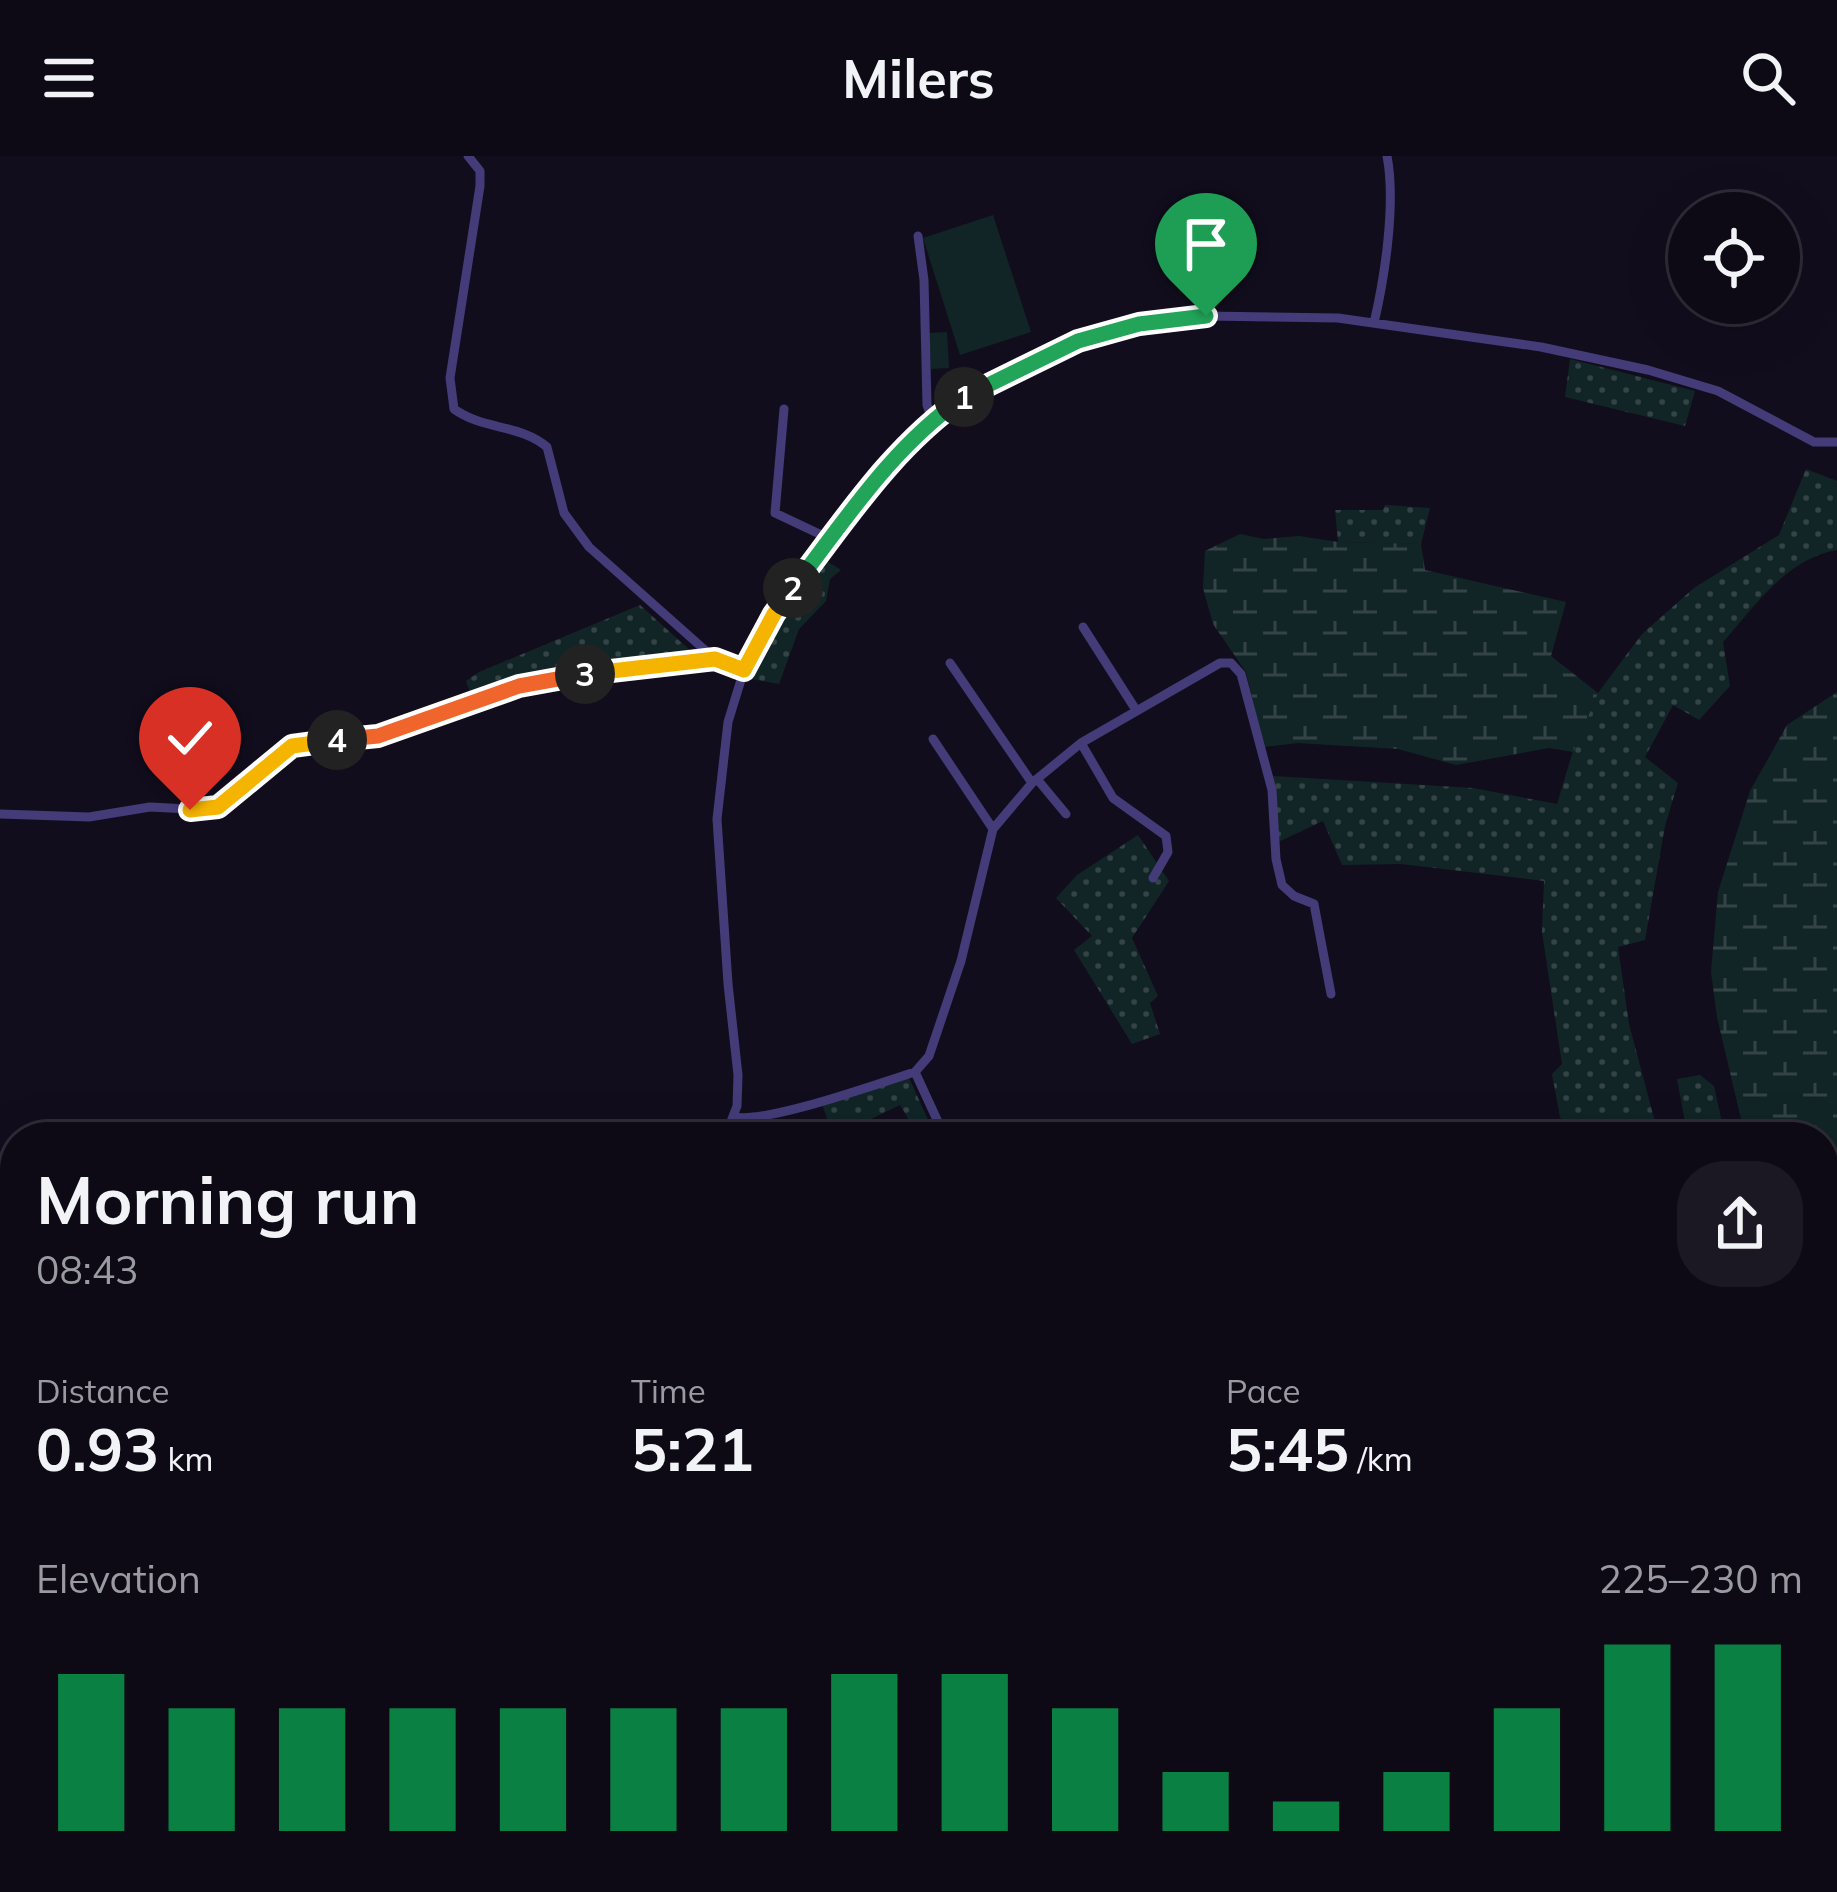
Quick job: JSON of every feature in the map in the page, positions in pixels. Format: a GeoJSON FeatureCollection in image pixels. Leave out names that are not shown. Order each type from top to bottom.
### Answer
{"type":"FeatureCollection","features":[{"type":"Feature","properties":{"kind":"street"},"geometry":{"type":"LineString","coordinates":[[468,156],[479,171],[479,186],[450,379],[454,409],[474,421],[525,431],[548,447],[564,513],[576,531],[640,595],[715,659],[744,670]]}},
{"type":"Feature","properties":{"kind":"street"},"geometry":{"type":"LineString","coordinates":[[1374,323],[1388,221],[1387,156]]}},
{"type":"Feature","properties":{"kind":"street"},"geometry":{"type":"LineString","coordinates":[[918,236],[924,280],[927,405],[932,419]]}},
{"type":"Feature","properties":{"kind":"street"},"geometry":{"type":"LineString","coordinates":[[742,1122],[717,819],[728,722],[744,670],[774,614],[886,465],[932,419],[978,388],[1078,341],[1139,324],[1206,316],[1338,318],[1541,346],[1648,370],[1718,391],[1814,442],[1837,442]]}},
{"type":"Feature","properties":{"kind":"street"},"geometry":{"type":"LineString","coordinates":[[784,409],[775,513],[830,539]]}},
{"type":"Feature","properties":{"kind":"street"},"geometry":{"type":"LineString","coordinates":[[1083,627],[1136,710]]}},
{"type":"Feature","properties":{"kind":"street"},"geometry":{"type":"LineString","coordinates":[[0,814],[89,817],[150,807],[208,810],[218,807],[292,746],[378,736],[519,686],[715,659]]}},
{"type":"Feature","properties":{"kind":"street"},"geometry":{"type":"LineString","coordinates":[[950,662],[1034,781],[1066,814]]}},
{"type":"Feature","properties":{"kind":"street"},"geometry":{"type":"LineString","coordinates":[[738,1122],[915,1072],[929,1056],[961,961],[994,829],[1034,781],[1081,743],[1220,663],[1238,668],[1272,790],[1282,886],[1314,904],[1331,994]]}},
{"type":"Feature","properties":{"kind":"street"},"geometry":{"type":"LineString","coordinates":[[933,739],[994,829]]}},
{"type":"Feature","properties":{"kind":"street"},"geometry":{"type":"LineString","coordinates":[[1081,743],[1113,798],[1166,836],[1168,852],[1153,878]]}},
{"type":"Feature","properties":{"kind":"street"},"geometry":{"type":"LineString","coordinates":[[915,1072],[938,1122]]}},
{"type":"Feature","properties":{"kind":"green space"},"geometry":{"type":"Polygon","coordinates":[[[993,215],[1031,332],[960,355],[923,238],[993,215]]]}},
{"type":"Feature","properties":{"kind":"green space"},"geometry":{"type":"Polygon","coordinates":[[[947,332],[949,368],[931,369],[929,333],[947,332]]]}},
{"type":"Feature","properties":{"kind":"green space"},"geometry":{"type":"Polygon","coordinates":[[[1570,359],[1695,391],[1685,426],[1565,397],[1570,359]]]}},
{"type":"Feature","properties":{"kind":"green space"},"geometry":{"type":"Polygon","coordinates":[[[1806,469],[1837,481],[1837,550],[1787,573],[1760,599],[1723,642],[1730,686],[1699,720],[1673,705],[1645,757],[1678,783],[1665,826],[1645,940],[1618,947],[1629,1024],[1655,1122],[1563,1122],[1552,1074],[1562,1064],[1542,932],[1544,881],[1401,864],[1342,865],[1323,821],[1276,843],[1273,776],[1473,788],[1557,804],[1598,693],[1642,634],[1694,588],[1779,535],[1806,469]]]}},
{"type":"Feature","properties":{"kind":"green space"},"geometry":{"type":"Polygon","coordinates":[[[1385,505],[1430,508],[1421,544],[1338,542],[1335,510],[1383,510],[1385,505]]]}},
{"type":"Feature","properties":{"kind":"green space"},"geometry":{"type":"Polygon","coordinates":[[[1240,534],[1264,539],[1299,536],[1421,544],[1425,570],[1566,602],[1551,656],[1598,693],[1573,752],[1549,748],[1456,765],[1398,749],[1298,743],[1264,747],[1246,672],[1213,624],[1203,588],[1205,551],[1240,534]]]}},
{"type":"Feature","properties":{"kind":"green space"},"geometry":{"type":"Polygon","coordinates":[[[822,558],[841,570],[830,579],[826,601],[799,629],[779,684],[746,678],[779,617],[822,558]]]}},
{"type":"Feature","properties":{"kind":"green space"},"geometry":{"type":"Polygon","coordinates":[[[640,605],[692,652],[689,656],[552,674],[472,698],[466,681],[479,672],[640,605]]]}},
{"type":"Feature","properties":{"kind":"green space"},"geometry":{"type":"Polygon","coordinates":[[[1837,692],[1837,1122],[1741,1119],[1711,972],[1718,892],[1750,791],[1787,725],[1837,692]]]}},
{"type":"Feature","properties":{"kind":"green space"},"geometry":{"type":"Polygon","coordinates":[[[1138,835],[1169,881],[1132,938],[1158,996],[1150,1003],[1160,1034],[1132,1044],[1074,950],[1092,936],[1056,898],[1077,875],[1138,835]]]}},
{"type":"Feature","properties":{"kind":"green space"},"geometry":{"type":"Polygon","coordinates":[[[1700,1075],[1714,1086],[1722,1122],[1685,1122],[1677,1079],[1700,1075]]]}},
{"type":"Feature","properties":{"kind":"green space"},"geometry":{"type":"Polygon","coordinates":[[[909,1078],[929,1122],[910,1122],[900,1105],[865,1122],[828,1122],[820,1099],[909,1078]]]}},
{"type":"Feature","properties":{"kind":"route"},"geometry":{"type":"LineString","coordinates":[[190,810],[218,807],[292,746],[378,736],[519,686],[715,659],[744,670],[774,614],[886,465],[932,419],[978,388],[1078,341],[1139,324],[1206,316]]}}]}
